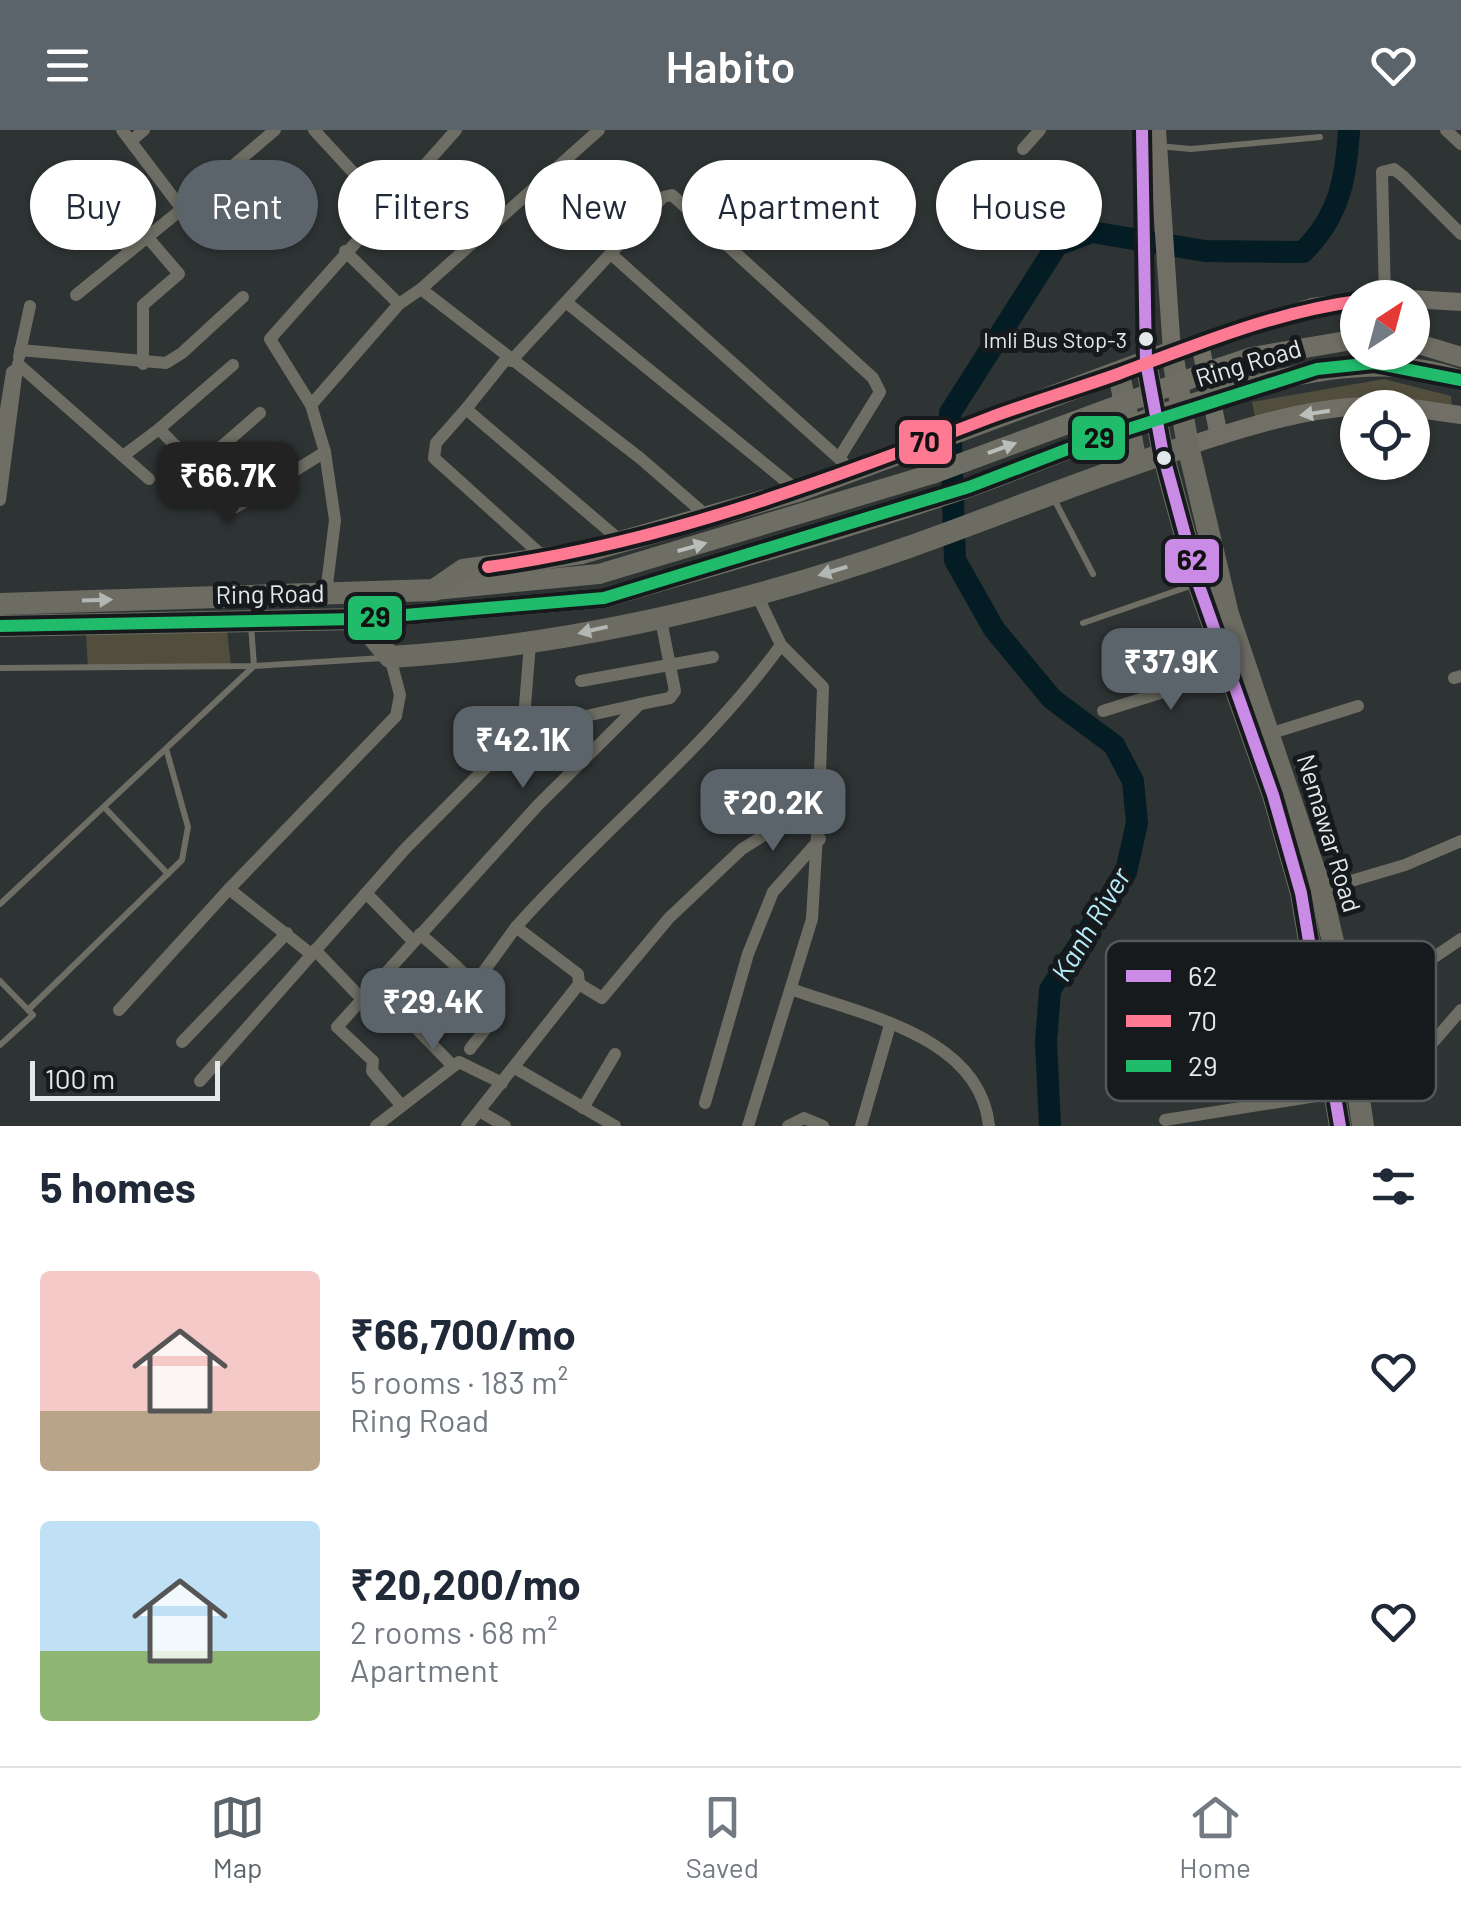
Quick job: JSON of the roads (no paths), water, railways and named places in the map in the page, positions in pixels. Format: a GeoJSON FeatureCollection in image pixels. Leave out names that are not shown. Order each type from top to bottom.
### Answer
{"type":"FeatureCollection","features":[{"type":"Feature","properties":{"kind":"highway"},"geometry":{"type":"LineString","coordinates":[[434,590],[463,570],[547,560],[710,519],[798,491],[844,464],[902,454],[1172,352]]}},
{"type":"Feature","properties":{"kind":"highway","name":"Nemawar Road"},"geometry":{"type":"LineString","coordinates":[[1172,352],[1226,672],[1258,721],[1272,795],[1311,892]]}},
{"type":"Feature","properties":{"kind":"highway","name":"Nemawar Road"},"geometry":{"type":"LineString","coordinates":[[1146,362],[1163,454],[1198,584],[1219,617],[1258,721],[1311,892],[1320,941]]}},
{"type":"Feature","properties":{"kind":"highway"},"geometry":{"type":"LineString","coordinates":[[1120,373],[1136,463]]}},
{"type":"Feature","properties":{"kind":"highway"},"geometry":{"type":"LineString","coordinates":[[358,619],[390,657],[530,644],[756,595],[909,547],[1188,446]]}},
{"type":"Feature","properties":{"kind":"highway","name":"Ring Road"},"geometry":{"type":"LineString","coordinates":[[0,604],[434,590]]}},
{"type":"Feature","properties":{"kind":"highway","name":"Ring Road"},"geometry":{"type":"LineString","coordinates":[[0,626],[358,619]]}},
{"type":"Feature","properties":{"kind":"highway"},"geometry":{"type":"LineString","coordinates":[[1336,1101],[1340,1126]]}},
{"type":"Feature","properties":{"kind":"highway","name":"Nemawar Road"},"geometry":{"type":"LineString","coordinates":[[1361,1101],[1364,1126]]}},
{"type":"Feature","properties":{"kind":"main road","name":"Ring Road"},"geometry":{"type":"LineString","coordinates":[[434,590],[599,574],[932,474],[1252,357],[1340,342]]}},
{"type":"Feature","properties":{"kind":"main road"},"geometry":{"type":"LineString","coordinates":[[1430,348],[1461,357]]}},
{"type":"Feature","properties":{"kind":"main road","name":"Ring Road"},"geometry":{"type":"LineString","coordinates":[[358,619],[604,598],[968,487],[1081,444],[1317,369],[1374,363],[1461,380]]}},
{"type":"Feature","properties":{"kind":"street"},"geometry":{"type":"LineString","coordinates":[[144,130],[126,135],[176,201]]}},
{"type":"Feature","properties":{"kind":"street"},"geometry":{"type":"LineString","coordinates":[[239,160],[274,130]]}},
{"type":"Feature","properties":{"kind":"street"},"geometry":{"type":"LineString","coordinates":[[314,130],[342,160]]}},
{"type":"Feature","properties":{"kind":"street"},"geometry":{"type":"LineString","coordinates":[[428,160],[456,130]]}},
{"type":"Feature","properties":{"kind":"street"},"geometry":{"type":"LineString","coordinates":[[312,405],[399,304],[420,290],[599,130]]}},
{"type":"Feature","properties":{"kind":"street"},"geometry":{"type":"LineString","coordinates":[[1023,149],[1040,130]]}},
{"type":"Feature","properties":{"kind":"street"},"geometry":{"type":"LineString","coordinates":[[1142,130],[1146,362]]}},
{"type":"Feature","properties":{"kind":"street"},"geometry":{"type":"LineString","coordinates":[[1446,130],[1461,144]]}},
{"type":"Feature","properties":{"kind":"street"},"geometry":{"type":"LineString","coordinates":[[1157,138],[1172,352],[1312,307],[1340,303]]}},
{"type":"Feature","properties":{"kind":"street"},"geometry":{"type":"LineString","coordinates":[[1385,280],[1382,172],[1394,168],[1461,234]]}},
{"type":"Feature","properties":{"kind":"street"},"geometry":{"type":"LineString","coordinates":[[547,560],[434,458],[436,443],[509,360],[663,198],[680,197],[874,378],[880,392],[844,464],[611,254]]}},
{"type":"Feature","properties":{"kind":"street"},"geometry":{"type":"LineString","coordinates":[[156,232],[176,214]]}},
{"type":"Feature","properties":{"kind":"street"},"geometry":{"type":"LineString","coordinates":[[143,364],[144,305],[179,274],[156,248]]}},
{"type":"Feature","properties":{"kind":"street"},"geometry":{"type":"LineString","coordinates":[[76,294],[133,250]]}},
{"type":"Feature","properties":{"kind":"street"},"geometry":{"type":"LineString","coordinates":[[326,592],[335,520],[325,452],[312,405],[270,339],[345,251],[399,304]]}},
{"type":"Feature","properties":{"kind":"street"},"geometry":{"type":"LineString","coordinates":[[420,290],[640,458],[710,519]]}},
{"type":"Feature","properties":{"kind":"street"},"geometry":{"type":"LineString","coordinates":[[18,361],[143,364],[175,360],[243,296]]}},
{"type":"Feature","properties":{"kind":"street"},"geometry":{"type":"LineString","coordinates":[[1430,301],[1461,302]]}},
{"type":"Feature","properties":{"kind":"street"},"geometry":{"type":"LineString","coordinates":[[566,302],[798,491]]}},
{"type":"Feature","properties":{"kind":"street"},"geometry":{"type":"LineString","coordinates":[[0,500],[18,361],[30,306]]}},
{"type":"Feature","properties":{"kind":"street"},"geometry":{"type":"LineString","coordinates":[[1200,344],[1218,436]]}},
{"type":"Feature","properties":{"kind":"street"},"geometry":{"type":"LineString","coordinates":[[0,446],[12,372],[18,361]]}},
{"type":"Feature","properties":{"kind":"street"},"geometry":{"type":"LineString","coordinates":[[18,361],[149,479]]}},
{"type":"Feature","properties":{"kind":"street"},"geometry":{"type":"LineString","coordinates":[[124,456],[234,364]]}},
{"type":"Feature","properties":{"kind":"street"},"geometry":{"type":"LineString","coordinates":[[466,409],[622,542]]}},
{"type":"Feature","properties":{"kind":"street"},"geometry":{"type":"LineString","coordinates":[[1188,446],[1318,412],[1340,411]]}},
{"type":"Feature","properties":{"kind":"street"},"geometry":{"type":"LineString","coordinates":[[1430,411],[1461,415]]}},
{"type":"Feature","properties":{"kind":"street"},"geometry":{"type":"LineString","coordinates":[[198,467],[260,413]]}},
{"type":"Feature","properties":{"kind":"street"},"geometry":{"type":"LineString","coordinates":[[158,429],[236,507],[325,452]]}},
{"type":"Feature","properties":{"kind":"street"},"geometry":{"type":"LineString","coordinates":[[748,1126],[794,990],[812,919],[820,840],[822,687],[781,645],[756,595]]}},
{"type":"Feature","properties":{"kind":"street"},"geometry":{"type":"LineString","coordinates":[[200,1081],[366,893],[523,730],[670,698],[676,682],[660,615]]}},
{"type":"Feature","properties":{"kind":"street"},"geometry":{"type":"LineString","coordinates":[[523,730],[530,644]]}},
{"type":"Feature","properties":{"kind":"street"},"geometry":{"type":"LineString","coordinates":[[474,985],[516,927],[626,810],[712,731],[781,645]]}},
{"type":"Feature","properties":{"kind":"street"},"geometry":{"type":"LineString","coordinates":[[119,1010],[396,716],[400,695],[390,657]]}},
{"type":"Feature","properties":{"kind":"street"},"geometry":{"type":"LineString","coordinates":[[582,681],[713,657]]}},
{"type":"Feature","properties":{"kind":"street"},"geometry":{"type":"LineString","coordinates":[[1103,711],[1226,672]]}},
{"type":"Feature","properties":{"kind":"street"},"geometry":{"type":"LineString","coordinates":[[401,1105],[372,1071],[372,1061],[336,1027],[416,937],[640,704]]}},
{"type":"Feature","properties":{"kind":"street"},"geometry":{"type":"LineString","coordinates":[[1258,721],[1358,706]]}},
{"type":"Feature","properties":{"kind":"street"},"geometry":{"type":"LineString","coordinates":[[578,984],[602,998],[669,918],[742,849],[819,801]]}},
{"type":"Feature","properties":{"kind":"street"},"geometry":{"type":"LineString","coordinates":[[705,1103],[748,954],[772,892],[820,840]]}},
{"type":"Feature","properties":{"kind":"street"},"geometry":{"type":"LineString","coordinates":[[1311,892],[1405,865],[1461,840]]}},
{"type":"Feature","properties":{"kind":"street"},"geometry":{"type":"LineString","coordinates":[[229,889],[313,952],[361,998]]}},
{"type":"Feature","properties":{"kind":"street"},"geometry":{"type":"LineString","coordinates":[[366,893],[474,985],[492,1015],[470,1049]]}},
{"type":"Feature","properties":{"kind":"street"},"geometry":{"type":"LineString","coordinates":[[466,1126],[481,1112],[578,984],[578,974],[516,927]]}},
{"type":"Feature","properties":{"kind":"street"},"geometry":{"type":"LineString","coordinates":[[182,1042],[287,933]]}},
{"type":"Feature","properties":{"kind":"street"},"geometry":{"type":"LineString","coordinates":[[1436,955],[1461,939]]}},
{"type":"Feature","properties":{"kind":"street"},"geometry":{"type":"LineString","coordinates":[[373,984],[453,1066]]}},
{"type":"Feature","properties":{"kind":"street"},"geometry":{"type":"LineString","coordinates":[[794,990],[935,1045],[958,1062],[984,1100],[990,1126]]}},
{"type":"Feature","properties":{"kind":"street"},"geometry":{"type":"LineString","coordinates":[[1436,1035],[1461,1010]]}},
{"type":"Feature","properties":{"kind":"street"},"geometry":{"type":"LineString","coordinates":[[861,1126],[890,1025]]}},
{"type":"Feature","properties":{"kind":"street"},"geometry":{"type":"LineString","coordinates":[[583,1108],[615,1054]]}},
{"type":"Feature","properties":{"kind":"street"},"geometry":{"type":"LineString","coordinates":[[376,1126],[459,1062],[483,1070],[502,1084]]}},
{"type":"Feature","properties":{"kind":"street"},"geometry":{"type":"LineString","coordinates":[[515,1068],[615,1126]]}},
{"type":"Feature","properties":{"kind":"street"},"geometry":{"type":"LineString","coordinates":[[1164,1120],[1284,1101]]}},
{"type":"Feature","properties":{"kind":"street"},"geometry":{"type":"LineString","coordinates":[[481,1112],[505,1126]]}},
{"type":"Feature","properties":{"kind":"street"},"geometry":{"type":"LineString","coordinates":[[788,1126],[804,1118],[823,1126]]}},
{"type":"Feature","properties":{"kind":"lane"},"geometry":{"type":"LineString","coordinates":[[1157,138],[1191,149],[1320,137]]}},
{"type":"Feature","properties":{"kind":"lane"},"geometry":{"type":"LineString","coordinates":[[1052,493],[1092,574]]}},
{"type":"Feature","properties":{"kind":"lane"},"geometry":{"type":"LineString","coordinates":[[1083,623],[1198,584]]}},
{"type":"Feature","properties":{"kind":"lane"},"geometry":{"type":"LineString","coordinates":[[0,904],[254,666],[251,621]]}},
{"type":"Feature","properties":{"kind":"lane"},"geometry":{"type":"LineString","coordinates":[[0,668],[254,666],[390,657]]}},
{"type":"Feature","properties":{"kind":"lane"},"geometry":{"type":"LineString","coordinates":[[28,1010],[168,874],[188,848],[188,827],[166,752]]}},
{"type":"Feature","properties":{"kind":"lane"},"geometry":{"type":"LineString","coordinates":[[105,808],[168,874]]}},
{"type":"Feature","properties":{"kind":"lane"},"geometry":{"type":"LineString","coordinates":[[0,981],[33,1015],[0,1045]]}},
{"type":"Feature","properties":{"kind":"waterway","name":"Kanh River"},"geometry":{"type":"LineString","coordinates":[[1050,1126],[1046,1042],[1050,990],[1126,872],[1137,823],[1133,781],[1114,745],[1052,699],[994,629],[955,560],[950,413],[1057,245],[1092,232],[1205,251],[1303,252],[1333,211],[1346,165],[1349,130]]}},
{"type":"Feature","properties":{"kind":"place","name":"Imli Bus Stop-3"},"geometry":{"type":"Point","coordinates":[1146,339]}}]}
